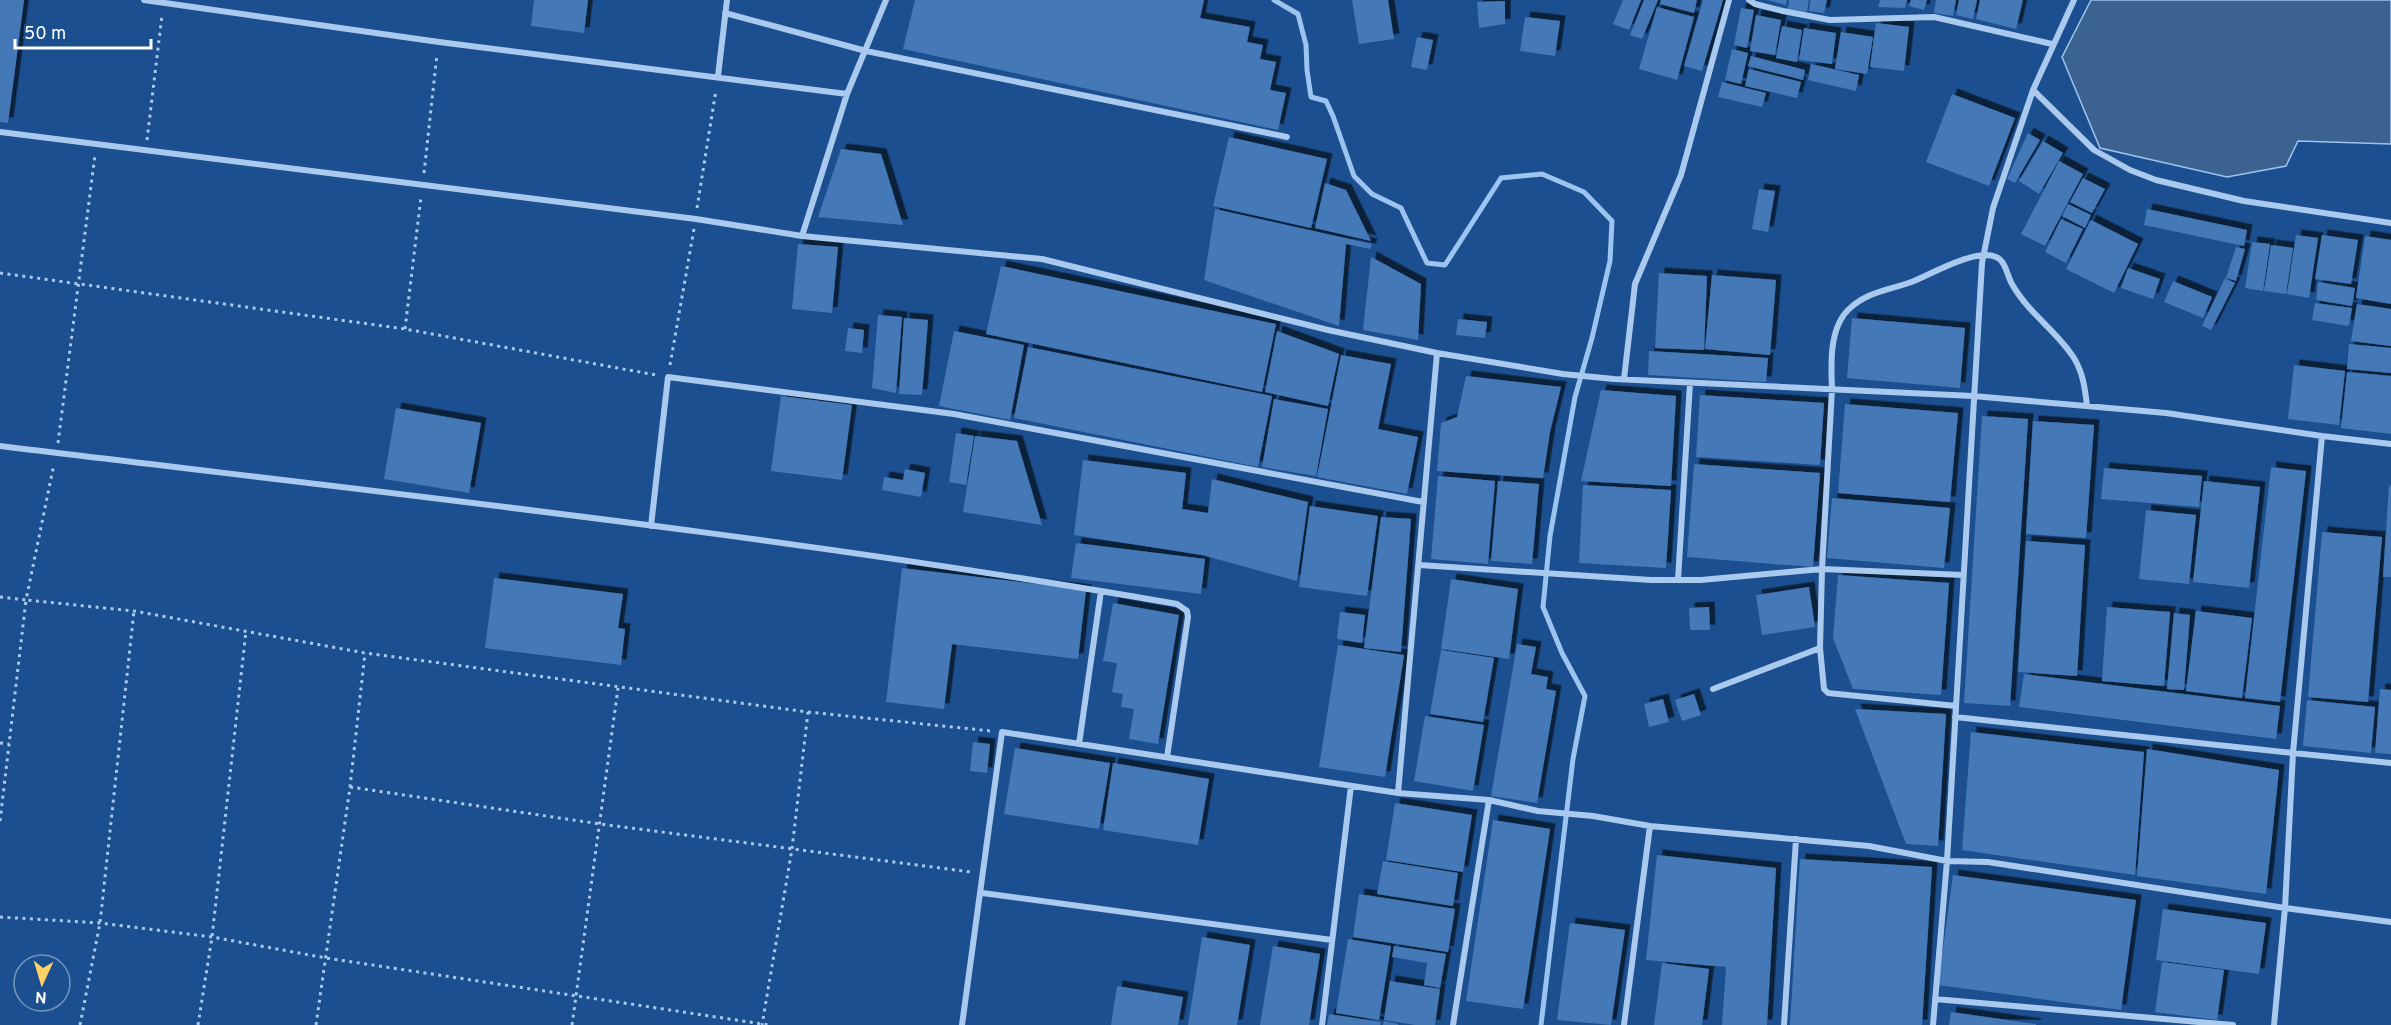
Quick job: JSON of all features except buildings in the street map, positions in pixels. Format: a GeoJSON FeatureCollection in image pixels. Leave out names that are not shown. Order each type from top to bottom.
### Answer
{"type":"FeatureCollection","features":[{"type":"Feature","properties":{"kind":"street"},"geometry":{"type":"LineString","coordinates":[[144,0],[439,42],[847,94]]}},
{"type":"Feature","properties":{"kind":"street"},"geometry":{"type":"LineString","coordinates":[[718,76],[727,0]]}},
{"type":"Feature","properties":{"kind":"street"},"geometry":{"type":"LineString","coordinates":[[802,236],[847,94],[886,0]]}},
{"type":"Feature","properties":{"kind":"street"},"geometry":{"type":"LineString","coordinates":[[1623,380],[1635,284],[1681,175],[1729,0]]}},
{"type":"Feature","properties":{"kind":"street"},"geometry":{"type":"LineString","coordinates":[[1749,0],[1755,4],[1783,11],[1830,20],[1934,17],[2052,44]]}},
{"type":"Feature","properties":{"kind":"street"},"geometry":{"type":"LineString","coordinates":[[1933,1025],[1947,861],[1973,396],[1984,255],[1993,208],[2033,90],[2074,0]]}},
{"type":"Feature","properties":{"kind":"street"},"geometry":{"type":"LineString","coordinates":[[725,13],[866,51],[1287,137]]}},
{"type":"Feature","properties":{"kind":"street"},"geometry":{"type":"LineString","coordinates":[[2033,90],[2094,150],[2130,170],[2156,180],[2244,201],[2391,223]]}},
{"type":"Feature","properties":{"kind":"street"},"geometry":{"type":"LineString","coordinates":[[0,132],[696,219],[802,236],[1042,259],[1329,330],[1437,353],[1563,374],[1623,380],[1973,396],[2166,413],[2391,444]]}},
{"type":"Feature","properties":{"kind":"street"},"geometry":{"type":"LineString","coordinates":[[1956,706],[1828,693],[1824,689],[1820,648],[1822,569],[1832,389],[1831,371],[1833,346],[1838,326],[1847,310],[1866,297],[1888,287],[1911,282],[1956,262],[1984,255],[1996,256],[2002,262],[2012,284],[2037,319],[2073,357],[2083,375],[2087,406]]}},
{"type":"Feature","properties":{"kind":"street"},"geometry":{"type":"LineString","coordinates":[[1398,793],[1437,353]]}},
{"type":"Feature","properties":{"kind":"street"},"geometry":{"type":"LineString","coordinates":[[651,526],[668,377],[954,414],[1424,502]]}},
{"type":"Feature","properties":{"kind":"street"},"geometry":{"type":"LineString","coordinates":[[1677,580],[1690,383]]}},
{"type":"Feature","properties":{"kind":"street"},"geometry":{"type":"LineString","coordinates":[[2274,1025],[2285,908],[2294,753],[2322,436]]}},
{"type":"Feature","properties":{"kind":"street"},"geometry":{"type":"LineString","coordinates":[[0,446],[651,526],[1032,578],[1177,604],[1187,610],[1188,617],[1167,758]]}},
{"type":"Feature","properties":{"kind":"street"},"geometry":{"type":"LineString","coordinates":[[1419,565],[1565,576],[1677,580],[1822,569],[1963,575]]}},
{"type":"Feature","properties":{"kind":"street"},"geometry":{"type":"LineString","coordinates":[[1079,744],[1101,591]]}},
{"type":"Feature","properties":{"kind":"street"},"geometry":{"type":"LineString","coordinates":[[1713,689],[1820,648]]}},
{"type":"Feature","properties":{"kind":"street"},"geometry":{"type":"LineString","coordinates":[[1955,717],[2391,763]]}},
{"type":"Feature","properties":{"kind":"street"},"geometry":{"type":"LineString","coordinates":[[962,1025],[982,893],[1002,732],[1398,793],[1489,800],[1538,810],[1593,816],[1650,826],[1869,846],[1947,861],[1988,862],[2391,922]]}},
{"type":"Feature","properties":{"kind":"street"},"geometry":{"type":"LineString","coordinates":[[1322,1025],[1351,786]]}},
{"type":"Feature","properties":{"kind":"street"},"geometry":{"type":"LineString","coordinates":[[1454,1025],[1489,800]]}},
{"type":"Feature","properties":{"kind":"street"},"geometry":{"type":"LineString","coordinates":[[1624,1025],[1650,826]]}},
{"type":"Feature","properties":{"kind":"street"},"geometry":{"type":"LineString","coordinates":[[1784,1025],[1796,839]]}},
{"type":"Feature","properties":{"kind":"street"},"geometry":{"type":"LineString","coordinates":[[982,893],[1332,940]]}},
{"type":"Feature","properties":{"kind":"street"},"geometry":{"type":"LineString","coordinates":[[1935,999],[2233,1025]]}},
{"type":"Feature","properties":{"kind":"path"},"geometry":{"type":"LineString","coordinates":[[146,150],[164,3]]}},
{"type":"Feature","properties":{"kind":"path"},"geometry":{"type":"LineString","coordinates":[[0,273],[405,329],[668,377],[718,76]]}},
{"type":"Feature","properties":{"kind":"path"},"geometry":{"type":"LineString","coordinates":[[0,821],[26,600],[57,453],[96,144]]}},
{"type":"Feature","properties":{"kind":"path"},"geometry":{"type":"LineString","coordinates":[[0,597],[134,611],[365,653],[618,688],[808,712],[1002,732]]}},
{"type":"Feature","properties":{"kind":"path"},"geometry":{"type":"LineString","coordinates":[[80,1025],[100,923],[134,611]]}},
{"type":"Feature","properties":{"kind":"path"},"geometry":{"type":"LineString","coordinates":[[198,1025],[212,937],[246,631]]}},
{"type":"Feature","properties":{"kind":"path"},"geometry":{"type":"LineString","coordinates":[[316,1025],[350,787],[365,653]]}},
{"type":"Feature","properties":{"kind":"path"},"geometry":{"type":"LineString","coordinates":[[572,1025],[618,688]]}},
{"type":"Feature","properties":{"kind":"path"},"geometry":{"type":"LineString","coordinates":[[763,1025],[792,849],[808,712]]}},
{"type":"Feature","properties":{"kind":"path"},"geometry":{"type":"LineString","coordinates":[[0,743],[9,744]]}},
{"type":"Feature","properties":{"kind":"path"},"geometry":{"type":"LineString","coordinates":[[350,787],[600,824],[984,873]]}},
{"type":"Feature","properties":{"kind":"path"},"geometry":{"type":"LineString","coordinates":[[0,917],[100,923],[212,937],[326,958],[769,1025]]}},
{"type":"Feature","properties":{"kind":"water"},"geometry":{"type":"Polygon","coordinates":[[[2091,0],[2391,0],[2391,144],[2298,141],[2286,166],[2227,177],[2100,148],[2062,57],[2091,0]]]}},
{"type":"Feature","properties":{"kind":"waterway"},"geometry":{"type":"LineString","coordinates":[[1274,0],[1298,14],[1306,45],[1311,97],[1326,101],[1354,176],[1372,194],[1401,208],[1427,263],[1445,265],[1501,178],[1542,174],[1584,192],[1612,221],[1610,261],[1575,397],[1550,536],[1543,607],[1562,653],[1585,696],[1573,759],[1541,1025]]}}]}
